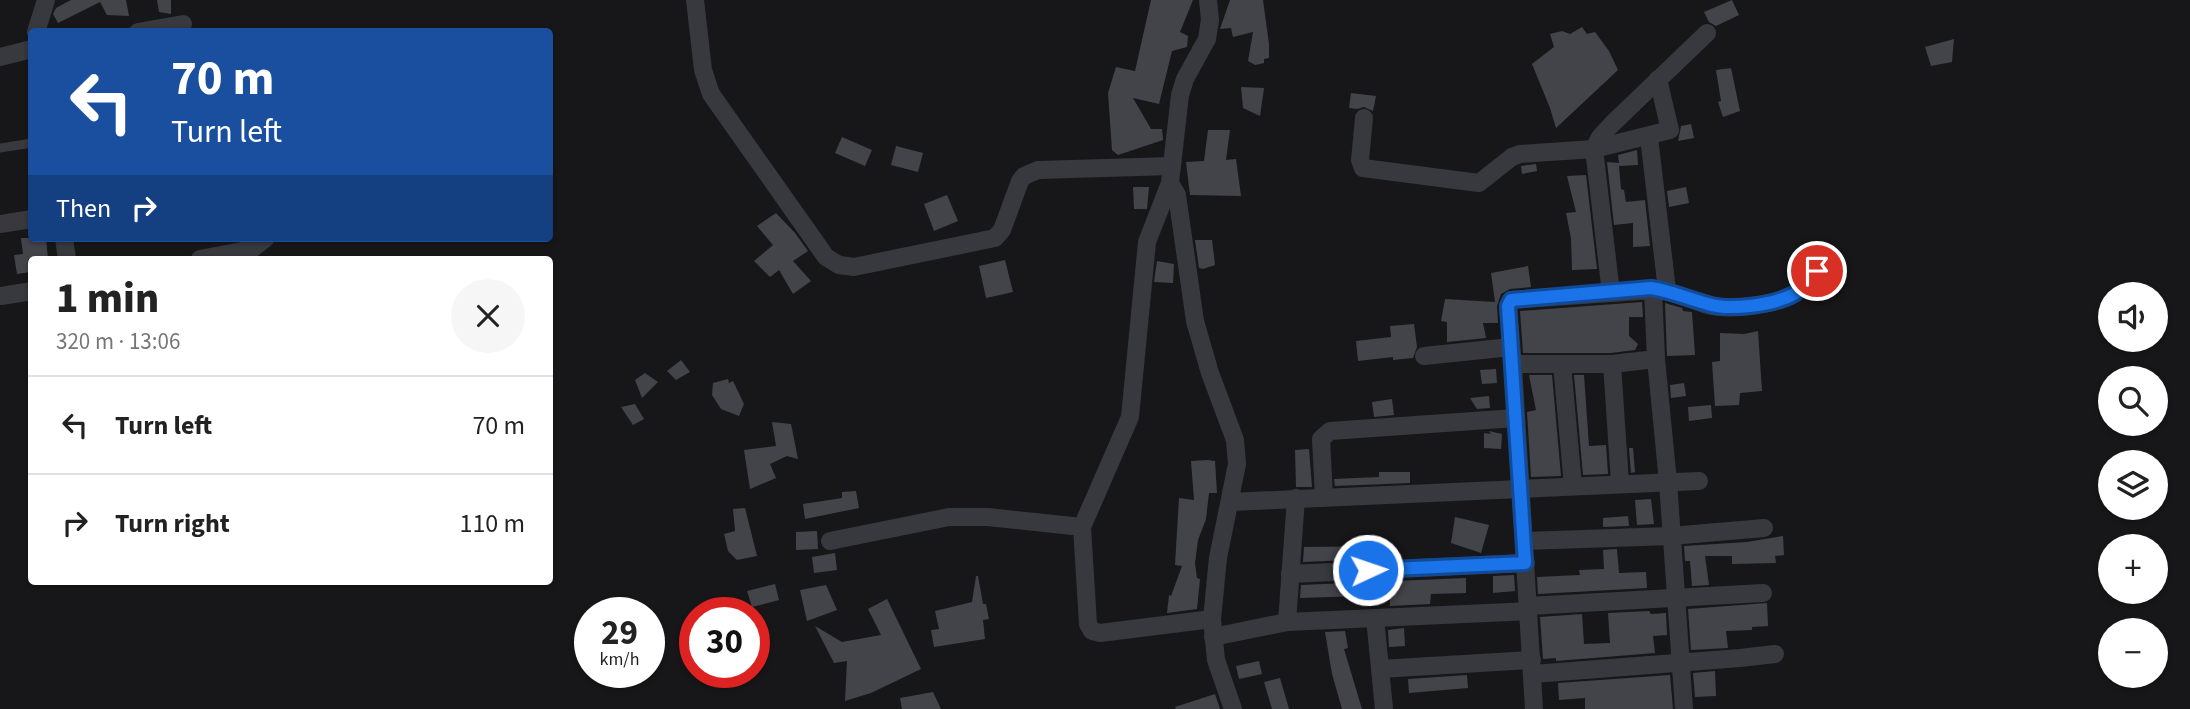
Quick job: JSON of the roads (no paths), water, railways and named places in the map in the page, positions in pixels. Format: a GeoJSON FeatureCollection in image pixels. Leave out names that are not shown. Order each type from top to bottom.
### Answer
{"type":"FeatureCollection","features":[{"type":"Feature","properties":{"kind":"street"},"geometry":{"type":"LineString","coordinates":[[37,28],[46,0]]}},
{"type":"Feature","properties":{"kind":"street"},"geometry":{"type":"LineString","coordinates":[[695,0],[704,70],[710,93],[826,257],[839,265],[854,267],[995,238],[1002,230],[1020,181],[1024,176],[1038,170],[1171,174]]}},
{"type":"Feature","properties":{"kind":"street"},"geometry":{"type":"LineString","coordinates":[[1208,0],[1208,39],[1185,79],[1180,95],[1171,174],[1147,242],[1130,417],[1082,527],[1088,624],[1092,631],[1100,633],[1213,628],[1763,593]]}},
{"type":"Feature","properties":{"kind":"street"},"geometry":{"type":"LineString","coordinates":[[160,28],[183,24]]}},
{"type":"Feature","properties":{"kind":"street"},"geometry":{"type":"LineString","coordinates":[[1611,293],[1594,149],[1600,137],[1707,33]]}},
{"type":"Feature","properties":{"kind":"street"},"geometry":{"type":"LineString","coordinates":[[0,57],[28,52]]}},
{"type":"Feature","properties":{"kind":"street"},"geometry":{"type":"LineString","coordinates":[[1364,118],[1360,160],[1361,165],[1368,170],[1479,183],[1512,157],[1520,154],[1594,149],[1670,130],[1658,79]]}},
{"type":"Feature","properties":{"kind":"street"},"geometry":{"type":"LineString","coordinates":[[1649,137],[1659,289]]}},
{"type":"Feature","properties":{"kind":"street"},"geometry":{"type":"LineString","coordinates":[[1171,174],[1177,195],[1195,321],[1210,373],[1235,440],[1237,464],[1218,558],[1213,628],[1216,660],[1233,709]]}},
{"type":"Feature","properties":{"kind":"street"},"geometry":{"type":"LineString","coordinates":[[0,224],[28,220]]}},
{"type":"Feature","properties":{"kind":"street"},"geometry":{"type":"LineString","coordinates":[[216,256],[252,249],[261,242]]}},
{"type":"Feature","properties":{"kind":"street"},"geometry":{"type":"LineString","coordinates":[[1534,709],[1508,306],[1511,300],[1659,289],[1709,305],[1734,308],[1795,293],[1817,271]]}},
{"type":"Feature","properties":{"kind":"street"},"geometry":{"type":"LineString","coordinates":[[1659,289],[1653,292],[1656,359],[1668,482],[1684,709]]}},
{"type":"Feature","properties":{"kind":"street"},"geometry":{"type":"LineString","coordinates":[[1,296],[28,292]]}},
{"type":"Feature","properties":{"kind":"street"},"geometry":{"type":"LineString","coordinates":[[1424,356],[1511,347]]}},
{"type":"Feature","properties":{"kind":"street"},"geometry":{"type":"LineString","coordinates":[[1513,366],[1656,359]]}},
{"type":"Feature","properties":{"kind":"street"},"geometry":{"type":"LineString","coordinates":[[1562,363],[1573,486]]}},
{"type":"Feature","properties":{"kind":"street"},"geometry":{"type":"LineString","coordinates":[[1612,363],[1620,483]]}},
{"type":"Feature","properties":{"kind":"street"},"geometry":{"type":"LineString","coordinates":[[1324,497],[1321,439],[1330,431],[1516,418]]}},
{"type":"Feature","properties":{"kind":"street"},"geometry":{"type":"LineString","coordinates":[[1230,502],[1699,481]]}},
{"type":"Feature","properties":{"kind":"street"},"geometry":{"type":"LineString","coordinates":[[1287,622],[1296,498]]}},
{"type":"Feature","properties":{"kind":"street"},"geometry":{"type":"LineString","coordinates":[[830,541],[948,517],[988,517],[1082,527]]}},
{"type":"Feature","properties":{"kind":"street"},"geometry":{"type":"LineString","coordinates":[[1524,541],[1671,536],[1764,528]]}},
{"type":"Feature","properties":{"kind":"street"},"geometry":{"type":"LineString","coordinates":[[1290,574],[1525,563]]}},
{"type":"Feature","properties":{"kind":"street"},"geometry":{"type":"LineString","coordinates":[[1376,618],[1384,709]]}},
{"type":"Feature","properties":{"kind":"street"},"geometry":{"type":"LineString","coordinates":[[1380,669],[1680,662],[1775,654]]}},
{"type":"Feature","properties":{"kind":"lane"},"geometry":{"type":"LineString","coordinates":[[0,148],[28,144]]}}]}
